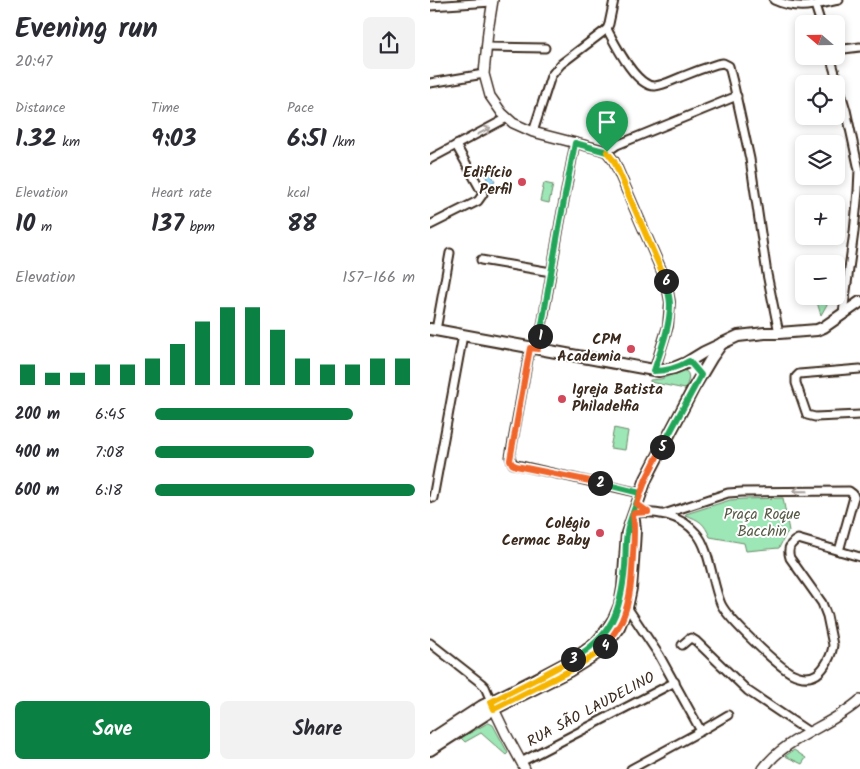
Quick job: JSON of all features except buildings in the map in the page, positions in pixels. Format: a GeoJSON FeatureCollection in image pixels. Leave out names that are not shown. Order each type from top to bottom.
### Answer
{"type":"FeatureCollection","features":[{"type":"Feature","properties":{"kind":"main road"},"geometry":{"type":"LineString","coordinates":[[433,330],[659,371],[674,368],[738,336],[817,330],[860,302]]}},
{"type":"Feature","properties":{"kind":"main road"},"geometry":{"type":"LineString","coordinates":[[431,743],[536,679],[574,659],[595,644],[606,631],[620,605],[627,533],[640,493],[701,375],[722,343]]}},
{"type":"Feature","properties":{"kind":"main road"},"geometry":{"type":"LineString","coordinates":[[689,361],[701,375]]}},
{"type":"Feature","properties":{"kind":"main road"},"geometry":{"type":"LineString","coordinates":[[492,705],[569,671],[601,651],[619,627],[630,596],[635,530],[634,511]]}},
{"type":"Feature","properties":{"kind":"street"},"geometry":{"type":"LineString","coordinates":[[533,132],[554,71],[607,29],[614,0]]}},
{"type":"Feature","properties":{"kind":"street"},"geometry":{"type":"LineString","coordinates":[[774,0],[784,5],[796,7],[839,0]]}},
{"type":"Feature","properties":{"kind":"street"},"geometry":{"type":"LineString","coordinates":[[430,6],[492,1],[484,74],[490,96],[507,118],[516,124],[533,132],[607,152],[614,161],[666,280],[670,314],[654,371]]}},
{"type":"Feature","properties":{"kind":"street"},"geometry":{"type":"LineString","coordinates":[[815,5],[818,15]]}},
{"type":"Feature","properties":{"kind":"street"},"geometry":{"type":"LineString","coordinates":[[607,29],[633,72],[651,85],[656,86],[702,68],[723,63],[729,66],[750,159],[767,274],[780,334]]}},
{"type":"Feature","properties":{"kind":"street"},"geometry":{"type":"LineString","coordinates":[[486,47],[545,48]]}},
{"type":"Feature","properties":{"kind":"street"},"geometry":{"type":"LineString","coordinates":[[845,49],[860,47]]}},
{"type":"Feature","properties":{"kind":"street"},"geometry":{"type":"LineString","coordinates":[[833,65],[846,110],[859,170],[854,232],[843,313]]}},
{"type":"Feature","properties":{"kind":"street"},"geometry":{"type":"LineString","coordinates":[[430,83],[484,74]]}},
{"type":"Feature","properties":{"kind":"street"},"geometry":{"type":"LineString","coordinates":[[607,152],[617,146],[737,96]]}},
{"type":"Feature","properties":{"kind":"street"},"geometry":{"type":"LineString","coordinates":[[430,159],[507,118]]}},
{"type":"Feature","properties":{"kind":"street"},"geometry":{"type":"LineString","coordinates":[[575,143],[551,272],[510,457],[512,464],[640,493]]}},
{"type":"Feature","properties":{"kind":"street"},"geometry":{"type":"LineString","coordinates":[[430,225],[478,201],[483,194],[456,145]]}},
{"type":"Feature","properties":{"kind":"street"},"geometry":{"type":"LineString","coordinates":[[433,330],[450,253]]}},
{"type":"Feature","properties":{"kind":"street"},"geometry":{"type":"LineString","coordinates":[[481,260],[551,272]]}},
{"type":"Feature","properties":{"kind":"street"},"geometry":{"type":"LineString","coordinates":[[433,498],[463,335]]}},
{"type":"Feature","properties":{"kind":"street"},"geometry":{"type":"LineString","coordinates":[[860,369],[799,374],[796,377],[796,383],[807,415],[815,417],[860,414]]}},
{"type":"Feature","properties":{"kind":"street"},"geometry":{"type":"LineString","coordinates":[[664,514],[728,493],[848,491],[854,497]]}},
{"type":"Feature","properties":{"kind":"street"},"geometry":{"type":"LineString","coordinates":[[839,551],[854,497],[860,492]]}},
{"type":"Feature","properties":{"kind":"street"},"geometry":{"type":"LineString","coordinates":[[634,511],[664,514],[687,524],[696,532],[703,542],[714,583],[722,605],[728,614],[782,667],[803,677],[811,677],[823,668],[833,645],[827,616],[822,603],[790,558],[789,548],[792,542],[798,539],[860,557]]}},
{"type":"Feature","properties":{"kind":"street"},"geometry":{"type":"LineString","coordinates":[[627,608],[659,655],[701,731]]}},
{"type":"Feature","properties":{"kind":"street"},"geometry":{"type":"LineString","coordinates":[[682,645],[691,638],[696,641],[748,692],[809,732]]}},
{"type":"Feature","properties":{"kind":"street"},"geometry":{"type":"LineString","coordinates":[[430,643],[485,687],[523,766]]}},
{"type":"Feature","properties":{"kind":"street","name":"RUA SÃO LAUDELINO"},"geometry":{"type":"LineString","coordinates":[[523,766],[675,682]]}},
{"type":"Feature","properties":{"kind":"street"},"geometry":{"type":"LineString","coordinates":[[763,769],[780,750],[846,711],[860,700]]}},
{"type":"Feature","properties":{"kind":"street"},"geometry":{"type":"LineString","coordinates":[[631,769],[728,715]]}},
{"type":"Feature","properties":{"kind":"green space"},"geometry":{"type":"Polygon","coordinates":[[[544,183],[553,185],[549,203],[540,201],[544,183]]]}},
{"type":"Feature","properties":{"kind":"green space"},"geometry":{"type":"Polygon","coordinates":[[[818,305],[827,305],[821,315],[818,305]]]}},
{"type":"Feature","properties":{"kind":"green space"},"geometry":{"type":"Polygon","coordinates":[[[684,370],[689,376],[685,389],[650,382],[650,380],[661,379],[684,370]]]}},
{"type":"Feature","properties":{"kind":"green space"},"geometry":{"type":"Polygon","coordinates":[[[614,428],[628,431],[625,450],[610,448],[614,428]]]}},
{"type":"Feature","properties":{"kind":"green space","name":"Praça Roque Bacchin"},"geometry":{"type":"Polygon","coordinates":[[[783,498],[789,531],[779,548],[746,551],[744,543],[710,537],[706,528],[701,523],[685,515],[730,500],[783,498]]]}},
{"type":"Feature","properties":{"kind":"green space"},"geometry":{"type":"Polygon","coordinates":[[[489,723],[493,725],[508,753],[506,755],[481,733],[465,742],[461,738],[489,723]]]}},
{"type":"Feature","properties":{"kind":"green space"},"geometry":{"type":"Polygon","coordinates":[[[794,750],[806,758],[802,764],[785,756],[794,750]]]}},
{"type":"Feature","properties":{"kind":"water"},"geometry":{"type":"Polygon","coordinates":[[[487,168],[495,181],[490,184],[482,170],[487,168]]]}},
{"type":"Feature","properties":{"kind":"place","name":"Edifício Perfil"},"geometry":{"type":"Point","coordinates":[522,182]}},
{"type":"Feature","properties":{"kind":"place","name":"CPM Academia"},"geometry":{"type":"Point","coordinates":[631,349]}},
{"type":"Feature","properties":{"kind":"place","name":"Igreja Batista Philadelfia"},"geometry":{"type":"Point","coordinates":[562,399]}},
{"type":"Feature","properties":{"kind":"place","name":"Colégio Cermac Baby"},"geometry":{"type":"Point","coordinates":[600,533]}},
{"type":"Feature","properties":{"kind":"route"},"geometry":{"type":"LineString","coordinates":[[607,152],[575,143],[538,349],[530,348],[510,460],[516,466],[640,493],[627,533],[620,605],[614,619],[595,644],[574,659],[491,702],[494,709],[588,660],[601,651],[619,627],[630,596],[635,530],[633,515],[634,513],[648,512],[637,504],[640,493],[701,375],[689,361],[674,368],[654,371],[670,314],[666,280],[614,161],[607,152]]}}]}
